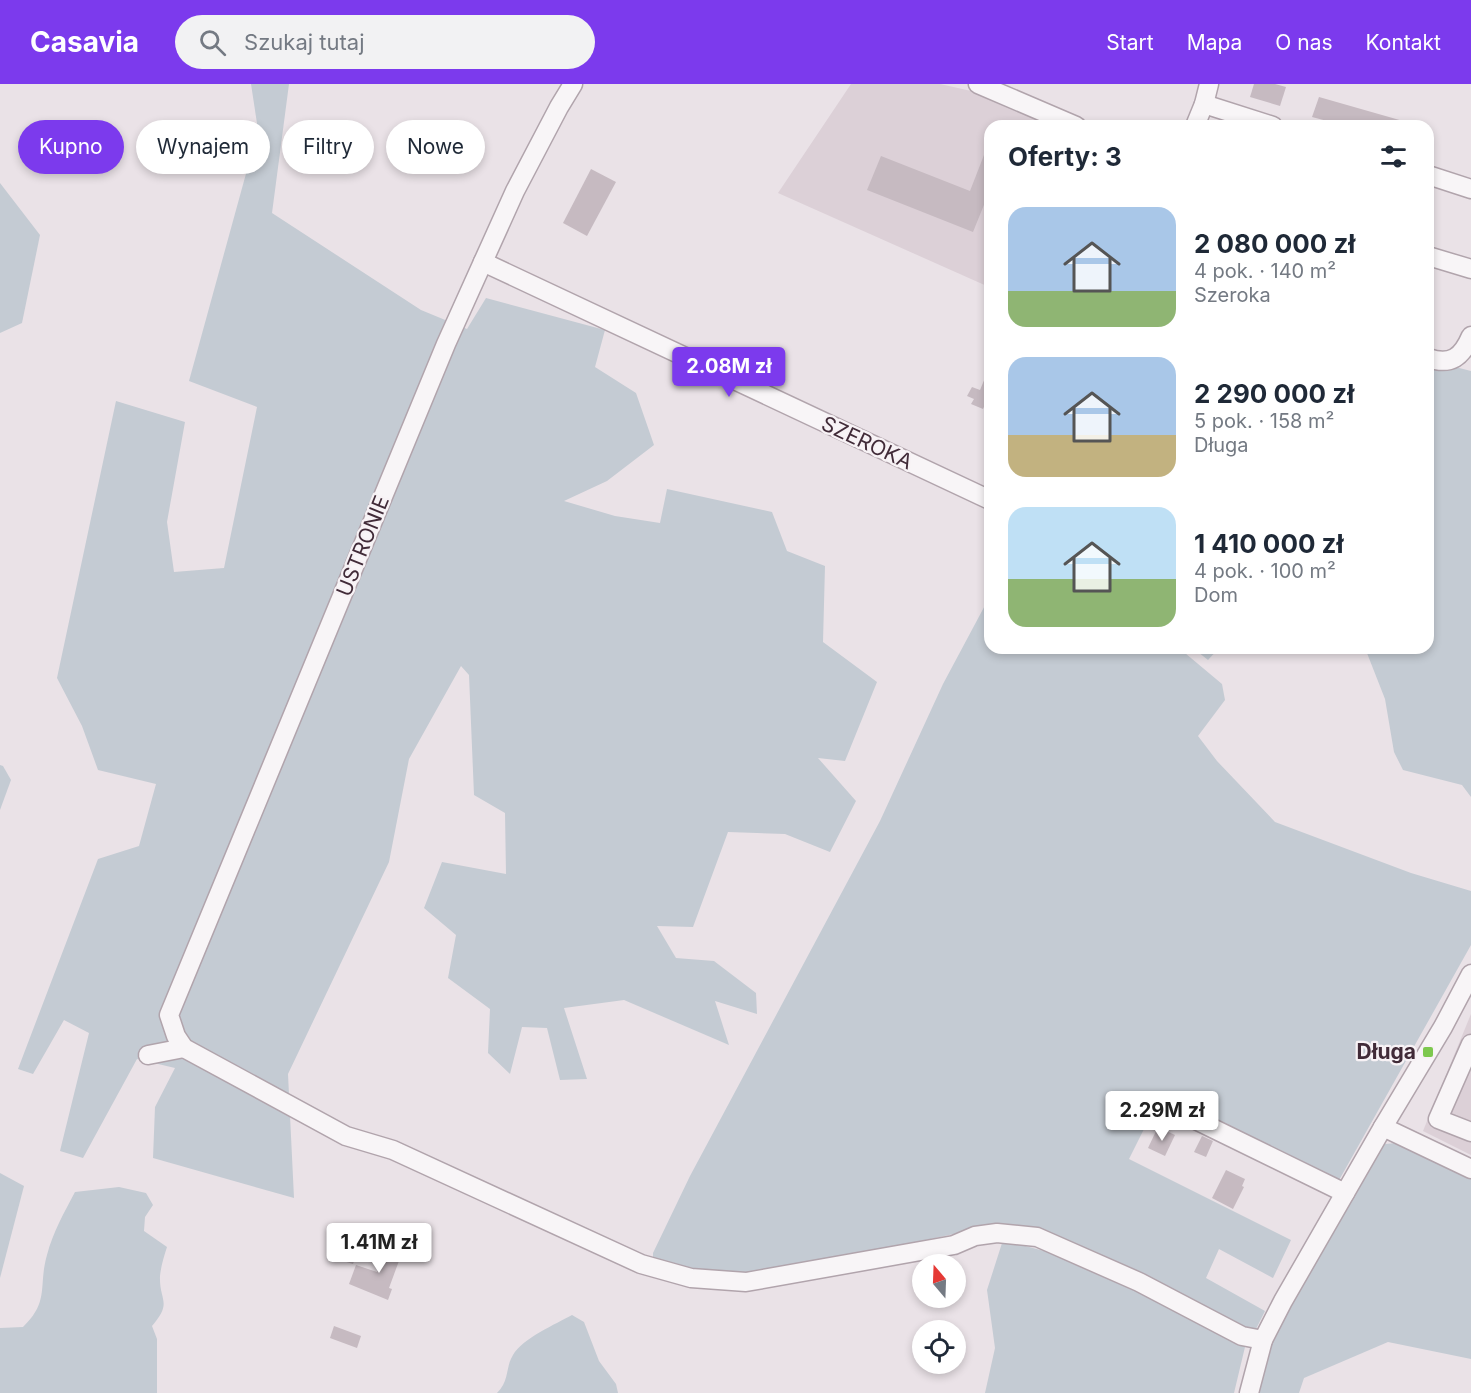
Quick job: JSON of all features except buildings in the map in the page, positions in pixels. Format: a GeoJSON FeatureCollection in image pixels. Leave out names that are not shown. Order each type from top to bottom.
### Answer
{"type":"FeatureCollection","features":[{"type":"Feature","properties":{"kind":"street","name":"USTRONIE"},"geometry":{"type":"LineString","coordinates":[[184,1048],[176,1036],[169,1015],[437,366],[515,190],[573,84]]}},
{"type":"Feature","properties":{"kind":"street"},"geometry":{"type":"LineString","coordinates":[[978,84],[1062,120]]}},
{"type":"Feature","properties":{"kind":"street"},"geometry":{"type":"LineString","coordinates":[[1197,120],[1209,84]]}},
{"type":"Feature","properties":{"kind":"street"},"geometry":{"type":"LineString","coordinates":[[1204,104],[1254,120]]}},
{"type":"Feature","properties":{"kind":"street"},"geometry":{"type":"LineString","coordinates":[[1434,177],[1471,189]]}},
{"type":"Feature","properties":{"kind":"street"},"geometry":{"type":"LineString","coordinates":[[1434,258],[1471,269]]}},
{"type":"Feature","properties":{"kind":"street","name":"SZEROKA"},"geometry":{"type":"LineString","coordinates":[[483,262],[984,498]]}},
{"type":"Feature","properties":{"kind":"street"},"geometry":{"type":"LineString","coordinates":[[1434,360],[1440,362],[1454,359],[1466,348],[1471,336]]}},
{"type":"Feature","properties":{"kind":"street"},"geometry":{"type":"LineString","coordinates":[[1249,1393],[1263,1340],[1283,1301],[1443,1027],[1471,974]]}},
{"type":"Feature","properties":{"kind":"street"},"geometry":{"type":"LineString","coordinates":[[1443,1027],[1471,1043],[1438,1119],[1471,1132]]}},
{"type":"Feature","properties":{"kind":"street"},"geometry":{"type":"LineString","coordinates":[[148,1055],[184,1048],[346,1136],[393,1150],[641,1264],[691,1278],[746,1282],[954,1245],[975,1236],[997,1233],[1037,1237],[1139,1282],[1242,1336],[1263,1340]]}},
{"type":"Feature","properties":{"kind":"street"},"geometry":{"type":"LineString","coordinates":[[1163,1104],[1345,1192]]}},
{"type":"Feature","properties":{"kind":"street"},"geometry":{"type":"LineString","coordinates":[[1383,1127],[1471,1169]]}},
{"type":"Feature","properties":{"kind":"shaded area"},"geometry":{"type":"Polygon","coordinates":[[[251,84],[289,84],[284,120],[282,120],[282,137],[272,213],[421,310],[467,329],[486,298],[605,330],[595,367],[636,393],[654,445],[607,481],[564,501],[615,516],[660,523],[667,489],[772,512],[787,551],[825,566],[823,642],[877,682],[845,761],[818,758],[856,801],[830,852],[785,834],[728,832],[693,927],[657,926],[676,958],[714,961],[756,993],[757,1014],[715,1001],[729,1045],[624,1000],[564,1008],[587,1079],[560,1080],[547,1028],[522,1027],[510,1074],[488,1053],[490,1009],[448,978],[456,935],[424,908],[442,862],[506,874],[505,813],[474,795],[469,675],[461,666],[409,759],[389,862],[288,1074],[294,1198],[153,1158],[155,1107],[175,1068],[137,1059],[83,1158],[60,1151],[89,1033],[64,1020],[33,1074],[18,1069],[98,859],[139,846],[156,784],[98,770],[82,726],[57,678],[116,401],[185,422],[167,522],[174,572],[224,568],[257,407],[189,381],[246,174],[270,174],[270,120],[256,120],[251,84]]]}},
{"type":"Feature","properties":{"kind":"shaded area"},"geometry":{"type":"Polygon","coordinates":[[[851,84],[940,84],[1007,99],[1052,120],[984,120],[984,285],[778,193],[851,84]]]}},
{"type":"Feature","properties":{"kind":"shaded area"},"geometry":{"type":"Polygon","coordinates":[[[0,183],[40,235],[22,323],[0,333],[0,183]]]}},
{"type":"Feature","properties":{"kind":"shaded area"},"geometry":{"type":"Polygon","coordinates":[[[1434,362],[1471,371],[1471,797],[1462,785],[1403,770],[1394,752],[1385,699],[1367,654],[1434,654],[1434,362]]]}},
{"type":"Feature","properties":{"kind":"shaded area"},"geometry":{"type":"Polygon","coordinates":[[[984,607],[984,654],[1186,654],[1222,684],[1225,700],[1198,736],[1217,761],[1275,822],[1411,873],[1471,891],[1471,945],[1338,1182],[1161,1095],[1129,1159],[1291,1240],[1273,1278],[1219,1249],[1206,1278],[1265,1311],[1253,1335],[1139,1275],[982,1228],[761,1275],[710,1274],[653,1265],[653,1253],[690,1176],[880,821],[943,684],[984,607]]]}},
{"type":"Feature","properties":{"kind":"shaded area"},"geometry":{"type":"Polygon","coordinates":[[[1200,654],[1214,654],[1208,660],[1200,654]]]}},
{"type":"Feature","properties":{"kind":"shaded area"},"geometry":{"type":"Polygon","coordinates":[[[0,765],[3,766],[11,780],[0,810],[0,765]]]}},
{"type":"Feature","properties":{"kind":"shaded area"},"geometry":{"type":"Polygon","coordinates":[[[1471,1014],[1471,1155],[1423,1131],[1471,1014]]]}},
{"type":"Feature","properties":{"kind":"shaded area"},"geometry":{"type":"Polygon","coordinates":[[[1396,1143],[1471,1176],[1471,1359],[1388,1342],[1304,1378],[1299,1393],[1255,1393],[1266,1351],[1374,1153],[1385,1144],[1396,1143]]]}},
{"type":"Feature","properties":{"kind":"shaded area"},"geometry":{"type":"Polygon","coordinates":[[[0,1173],[24,1186],[0,1278],[0,1173]]]}},
{"type":"Feature","properties":{"kind":"shaded area"},"geometry":{"type":"Polygon","coordinates":[[[119,1187],[146,1193],[153,1205],[145,1217],[144,1231],[167,1247],[160,1276],[164,1301],[162,1312],[152,1326],[157,1339],[157,1393],[0,1393],[0,1328],[23,1327],[37,1309],[42,1293],[44,1266],[49,1247],[75,1192],[119,1187]]]}},
{"type":"Feature","properties":{"kind":"shaded area"},"geometry":{"type":"Polygon","coordinates":[[[1003,1240],[1078,1260],[1245,1347],[1234,1393],[985,1393],[995,1348],[987,1290],[1003,1240]]]}},
{"type":"Feature","properties":{"kind":"shaded area"},"geometry":{"type":"Polygon","coordinates":[[[572,1315],[584,1322],[599,1361],[616,1384],[618,1393],[497,1393],[506,1379],[513,1355],[518,1349],[540,1332],[572,1315]]]}},
{"type":"Feature","properties":{"kind":"place","name":"Długa"},"geometry":{"type":"Point","coordinates":[1428,1052]}}]}
